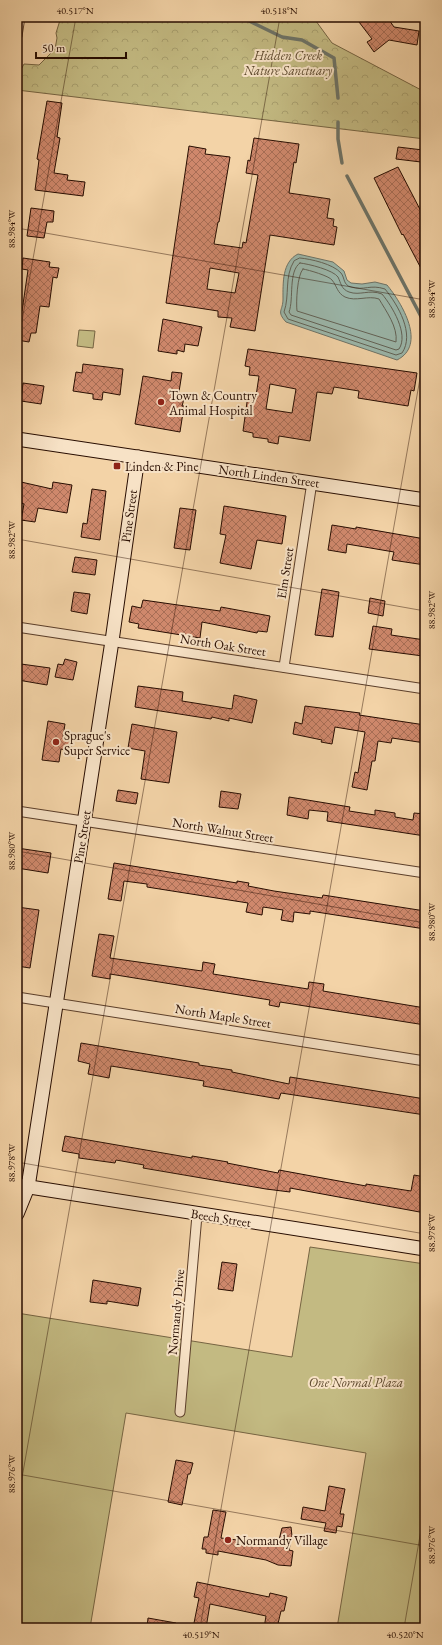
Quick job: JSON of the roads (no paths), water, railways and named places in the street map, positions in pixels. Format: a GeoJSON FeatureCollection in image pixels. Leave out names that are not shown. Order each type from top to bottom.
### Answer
{"type":"FeatureCollection","features":[{"type":"Feature","properties":{"kind":"main road","name":"North Linden Street"},"geometry":{"type":"LineString","coordinates":[[17,439],[425,500]]}},
{"type":"Feature","properties":{"kind":"main road","name":"Pine Street"},"geometry":{"type":"LineString","coordinates":[[17,1214],[56,1003],[112,641],[138,457]]}},
{"type":"Feature","properties":{"kind":"main road","name":"Beech Street"},"geometry":{"type":"LineString","coordinates":[[22,1186],[197,1215],[425,1249]]}},
{"type":"Feature","properties":{"kind":"street"},"geometry":{"type":"LineString","coordinates":[[17,36],[20,17]]}},
{"type":"Feature","properties":{"kind":"street","name":"Elm Street"},"geometry":{"type":"LineString","coordinates":[[284,667],[312,482]]}},
{"type":"Feature","properties":{"kind":"street","name":"North Oak Street"},"geometry":{"type":"LineString","coordinates":[[17,627],[425,689]]}},
{"type":"Feature","properties":{"kind":"street","name":"North Walnut Street"},"geometry":{"type":"LineString","coordinates":[[17,811],[425,873]]}},
{"type":"Feature","properties":{"kind":"street","name":"North Maple Street"},"geometry":{"type":"LineString","coordinates":[[17,997],[425,1061]]}},
{"type":"Feature","properties":{"kind":"street","name":"Normandy Drive"},"geometry":{"type":"LineString","coordinates":[[180,1412],[197,1215]]}},
{"type":"Feature","properties":{"kind":"water"},"geometry":{"type":"Polygon","coordinates":[[[298,254],[333,262],[344,271],[347,280],[351,283],[362,284],[375,282],[387,285],[399,302],[409,324],[411,334],[410,344],[406,353],[397,360],[286,322],[281,315],[284,274],[289,262],[298,254]]]}},
{"type":"Feature","properties":{"kind":"waterway"},"geometry":{"type":"LineString","coordinates":[[241,17],[282,37],[302,40],[334,58],[338,98]]}},
{"type":"Feature","properties":{"kind":"waterway"},"geometry":{"type":"LineString","coordinates":[[338,122],[338,139],[342,163]]}},
{"type":"Feature","properties":{"kind":"waterway"},"geometry":{"type":"LineString","coordinates":[[347,176],[425,324]]}},
{"type":"Feature","properties":{"kind":"place","name":"Town & Country Animal Hospital"},"geometry":{"type":"Point","coordinates":[161,402]}},
{"type":"Feature","properties":{"kind":"place","name":"Linden & Pine"},"geometry":{"type":"Point","coordinates":[117,466]}},
{"type":"Feature","properties":{"kind":"place","name":"Sprague's Super Service"},"geometry":{"type":"Point","coordinates":[56,742]}},
{"type":"Feature","properties":{"kind":"place","name":"Normandy Village"},"geometry":{"type":"Point","coordinates":[228,1540]}},
{"type":"Feature","properties":{"kind":"park label","name":"Hidden Creek Nature Sanctuary"},"geometry":{"type":"Point","coordinates":[288,62]}},
{"type":"Feature","properties":{"kind":"park label","name":"One Normal Plaza"},"geometry":{"type":"Point","coordinates":[356,1382]}}]}
